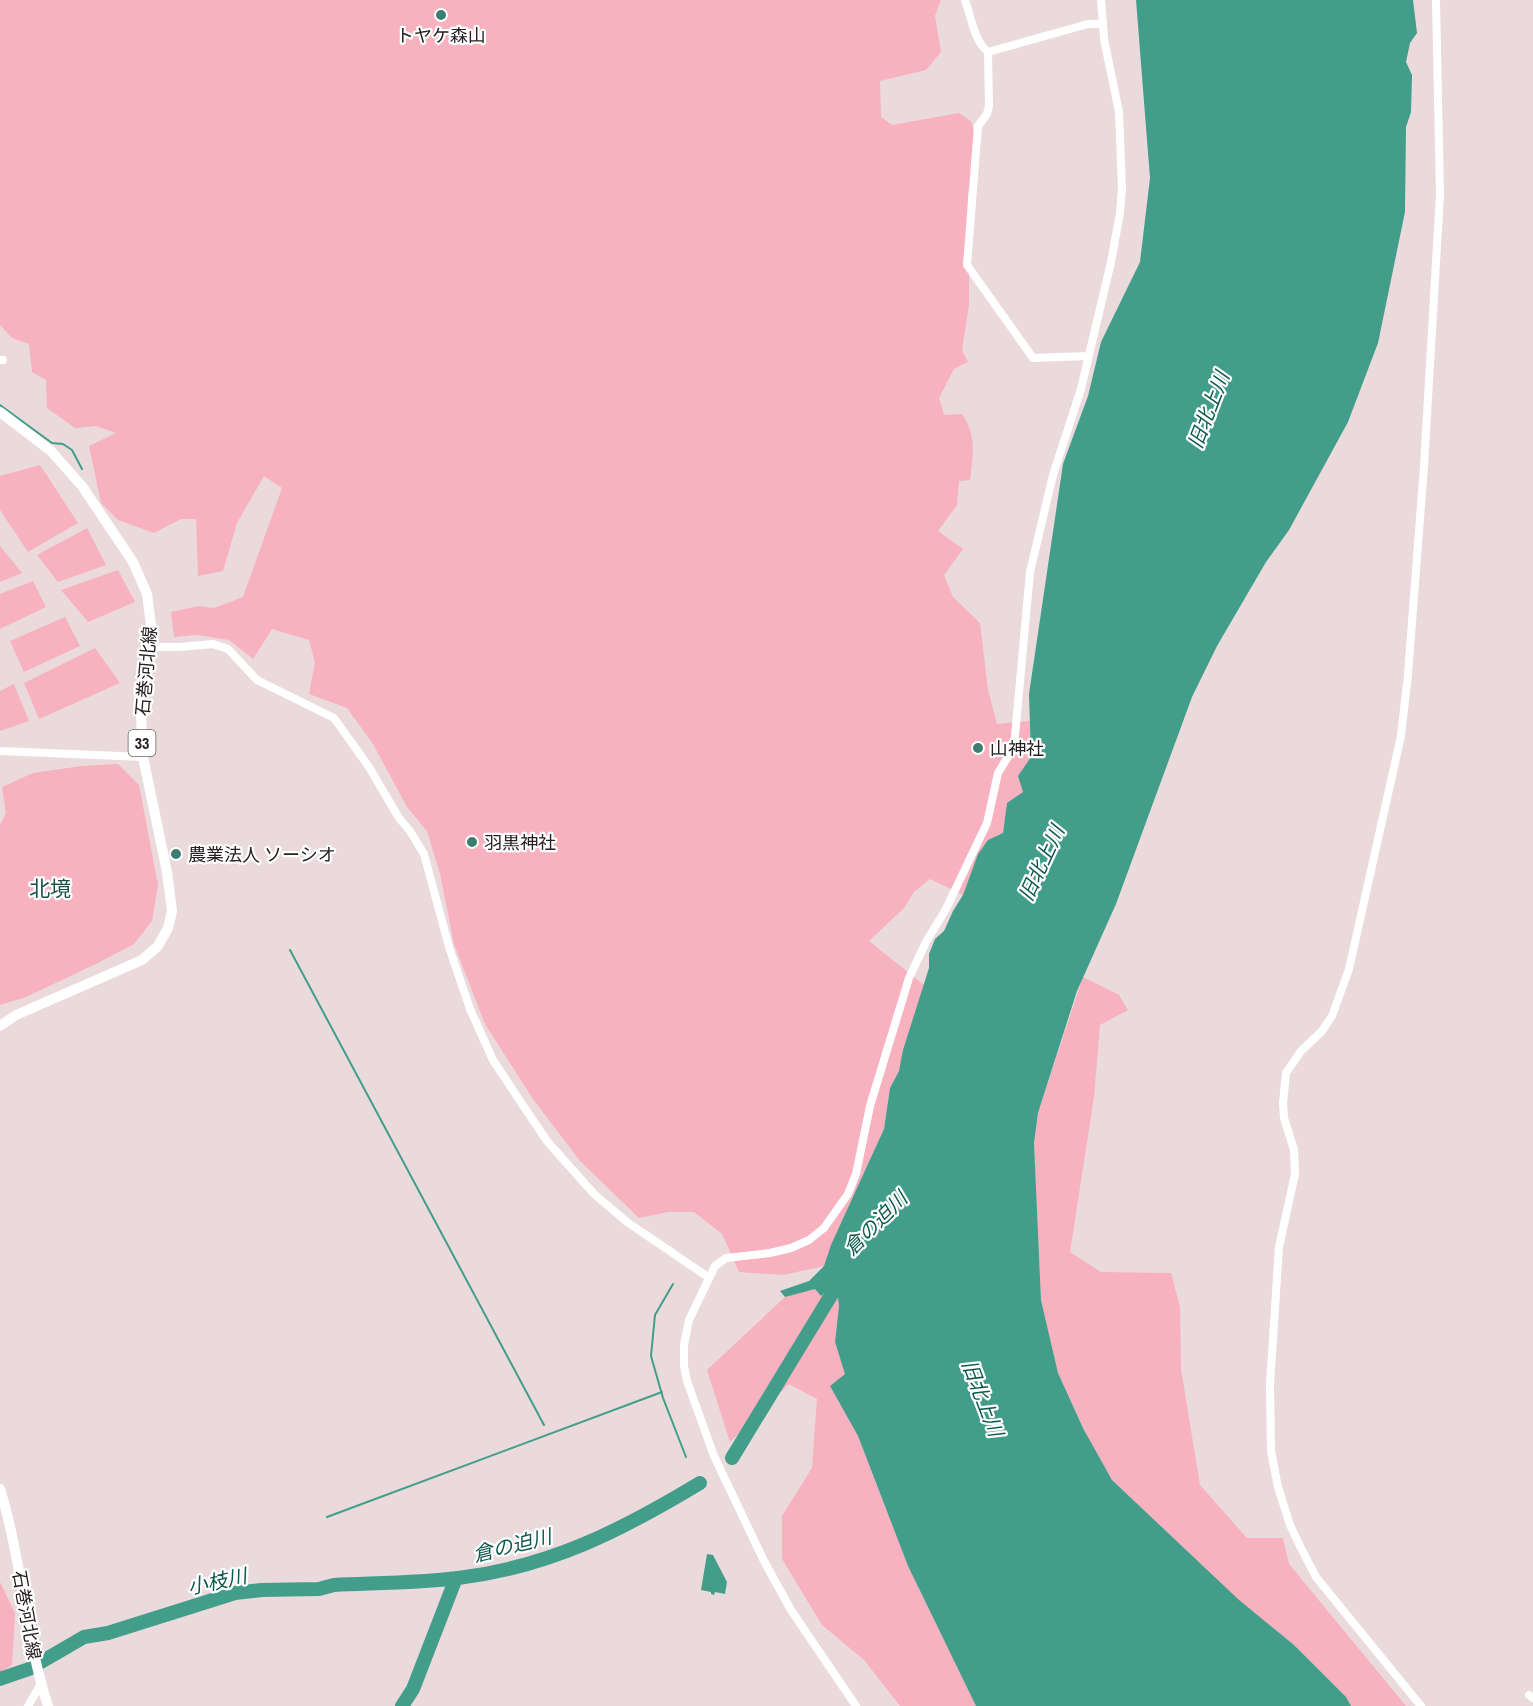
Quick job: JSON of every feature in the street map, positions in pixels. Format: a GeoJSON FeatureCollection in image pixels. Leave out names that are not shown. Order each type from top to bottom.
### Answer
{"type":"FeatureCollection","features":[{"type":"Feature","properties":{"kind":"main road","name":"石巻河北線"},"geometry":{"type":"LineString","coordinates":[[0,412],[51,451],[82,486],[142,578],[147,594],[151,625],[141,714],[143,757],[172,899],[168,928],[158,946],[142,960],[16,1015],[0,1026]]}},
{"type":"Feature","properties":{"kind":"main road","name":"石巻河北線"},"geometry":{"type":"LineString","coordinates":[[0,1489],[8,1516],[39,1680],[48,1706]]}},
{"type":"Feature","properties":{"kind":"street"},"geometry":{"type":"LineString","coordinates":[[965,0],[978,38],[984,50],[988,52],[990,65],[989,106],[987,114],[978,126],[967,265],[1033,358],[1088,356]]}},
{"type":"Feature","properties":{"kind":"street"},"geometry":{"type":"LineString","coordinates":[[856,1706],[791,1610],[764,1562],[714,1456],[697,1411],[684,1366],[684,1346],[689,1320],[715,1266],[726,1258],[770,1253],[791,1248],[809,1240],[824,1228],[848,1194],[856,1174],[870,1106],[909,978],[926,942],[946,909],[987,823],[998,773],[1014,747],[1030,572],[1053,476],[1077,405],[1111,262],[1122,189],[1119,112],[1103,24],[1101,0]]}},
{"type":"Feature","properties":{"kind":"street"},"geometry":{"type":"LineString","coordinates":[[1421,1706],[1316,1577],[1290,1525],[1278,1487],[1271,1451],[1270,1384],[1279,1247],[1295,1174],[1294,1150],[1284,1111],[1286,1073],[1300,1051],[1322,1031],[1332,1016],[1349,969],[1401,736],[1423,477],[1440,195],[1436,0]]}},
{"type":"Feature","properties":{"kind":"street"},"geometry":{"type":"LineString","coordinates":[[988,52],[1088,24],[1103,24]]}},
{"type":"Feature","properties":{"kind":"street"},"geometry":{"type":"LineString","coordinates":[[150,647],[179,648],[213,644],[228,649],[257,680],[334,718],[369,766],[399,818],[424,854],[449,947],[470,1009],[493,1060],[520,1101],[554,1150],[594,1194],[627,1222],[708,1277]]}},
{"type":"Feature","properties":{"kind":"street"},"geometry":{"type":"LineString","coordinates":[[0,751],[143,757]]}},
{"type":"Feature","properties":{"kind":"street"},"geometry":{"type":"LineString","coordinates":[[28,1706],[39,1680]]}},
{"type":"Feature","properties":{"kind":"shaded area"},"geometry":{"type":"Polygon","coordinates":[[[0,0],[941,0],[935,16],[941,52],[926,70],[880,81],[881,117],[892,125],[959,113],[971,121],[979,152],[968,193],[966,256],[969,274],[969,305],[962,350],[968,362],[954,369],[939,398],[944,415],[962,414],[967,422],[973,446],[972,462],[970,480],[959,481],[957,505],[938,531],[963,549],[944,575],[953,597],[980,623],[988,690],[997,724],[1030,721],[1031,757],[1019,776],[1023,792],[1007,803],[1003,833],[988,840],[978,854],[963,895],[930,879],[914,892],[904,908],[869,941],[924,985],[899,1071],[890,1088],[884,1129],[824,1266],[783,1275],[739,1272],[722,1234],[694,1212],[668,1212],[639,1218],[580,1161],[533,1099],[485,1024],[454,944],[440,874],[427,831],[407,807],[373,744],[347,708],[309,694],[315,662],[309,640],[272,629],[253,659],[229,640],[197,635],[174,637],[171,612],[199,606],[214,608],[243,597],[282,488],[264,476],[237,523],[223,571],[198,576],[196,519],[181,519],[154,533],[118,520],[101,503],[89,446],[116,433],[96,426],[75,428],[47,408],[46,380],[32,372],[29,344],[12,338],[0,325],[0,0]]]}},
{"type":"Feature","properties":{"kind":"shaded area"},"geometry":{"type":"Polygon","coordinates":[[[40,465],[78,523],[28,552],[0,510],[0,476],[40,465]]]}},
{"type":"Feature","properties":{"kind":"shaded area"},"geometry":{"type":"Polygon","coordinates":[[[87,528],[106,565],[58,582],[37,555],[87,528]]]}},
{"type":"Feature","properties":{"kind":"shaded area"},"geometry":{"type":"Polygon","coordinates":[[[0,546],[22,573],[0,582],[0,546]]]}},
{"type":"Feature","properties":{"kind":"shaded area"},"geometry":{"type":"Polygon","coordinates":[[[118,570],[135,602],[88,622],[61,590],[118,570]]]}},
{"type":"Feature","properties":{"kind":"shaded area"},"geometry":{"type":"Polygon","coordinates":[[[33,581],[46,607],[0,629],[0,594],[33,581]]]}},
{"type":"Feature","properties":{"kind":"shaded area"},"geometry":{"type":"Polygon","coordinates":[[[65,617],[80,646],[24,672],[10,641],[65,617]]]}},
{"type":"Feature","properties":{"kind":"shaded area"},"geometry":{"type":"Polygon","coordinates":[[[95,648],[120,683],[39,719],[24,683],[95,648]]]}},
{"type":"Feature","properties":{"kind":"shaded area"},"geometry":{"type":"Polygon","coordinates":[[[14,684],[29,721],[0,731],[0,691],[14,684]]]}},
{"type":"Feature","properties":{"kind":"shaded area"},"geometry":{"type":"Polygon","coordinates":[[[118,764],[139,785],[158,885],[152,921],[134,944],[26,997],[0,1005],[0,825],[6,813],[2,787],[33,773],[82,766],[118,764]]]}},
{"type":"Feature","properties":{"kind":"shaded area"},"geometry":{"type":"Polygon","coordinates":[[[1083,977],[1119,995],[1128,1010],[1100,1025],[1094,1097],[1070,1252],[1101,1272],[1171,1273],[1180,1307],[1181,1369],[1200,1485],[1247,1538],[1283,1538],[1289,1564],[1406,1706],[1350,1706],[1343,1694],[1294,1645],[1238,1599],[1112,1480],[1088,1438],[1058,1373],[1041,1300],[1034,1143],[1038,1113],[1083,977]]]}},
{"type":"Feature","properties":{"kind":"shaded area"},"geometry":{"type":"Polygon","coordinates":[[[835,1281],[839,1306],[835,1342],[846,1374],[830,1386],[858,1436],[908,1566],[976,1706],[900,1706],[864,1660],[822,1625],[782,1559],[782,1516],[812,1468],[817,1399],[789,1384],[730,1442],[707,1370],[785,1297],[835,1281]]]}},
{"type":"Feature","properties":{"kind":"shaded area"},"geometry":{"type":"Polygon","coordinates":[[[0,1582],[15,1613],[12,1665],[0,1672],[0,1582]]]}},
{"type":"Feature","properties":{"kind":"water","name":"旧北上川"},"geometry":{"type":"Polygon","coordinates":[[[1136,0],[1413,0],[1417,33],[1410,43],[1406,62],[1412,75],[1411,112],[1406,127],[1405,212],[1378,343],[1348,422],[1289,530],[1266,562],[1217,646],[1192,697],[1116,904],[1077,991],[1038,1113],[1034,1143],[1041,1300],[1058,1373],[1084,1430],[1112,1480],[1238,1599],[1294,1645],[1346,1697],[1351,1706],[976,1706],[908,1566],[858,1436],[830,1386],[845,1374],[835,1342],[839,1306],[836,1282],[821,1296],[815,1289],[785,1297],[780,1291],[809,1281],[824,1266],[831,1245],[884,1129],[890,1088],[899,1071],[903,1050],[929,968],[929,954],[935,939],[944,931],[963,895],[978,854],[988,840],[1003,833],[1007,803],[1023,792],[1018,776],[1031,757],[1029,694],[1063,464],[1088,396],[1101,342],[1140,262],[1150,178],[1136,0]]]}},
{"type":"Feature","properties":{"kind":"water"},"geometry":{"type":"Polygon","coordinates":[[[707,1554],[713,1555],[727,1582],[725,1594],[715,1592],[714,1595],[701,1590],[707,1554]]]}},
{"type":"Feature","properties":{"kind":"waterway"},"geometry":{"type":"LineString","coordinates":[[0,405],[52,443],[63,444],[72,450],[82,469]]}},
{"type":"Feature","properties":{"kind":"waterway"},"geometry":{"type":"LineString","coordinates":[[290,950],[544,1425]]}},
{"type":"Feature","properties":{"kind":"waterway","name":"倉の迫川"},"geometry":{"type":"LineString","coordinates":[[732,1458],[833,1292],[849,1275]]}},
{"type":"Feature","properties":{"kind":"waterway"},"geometry":{"type":"LineString","coordinates":[[673,1284],[655,1315],[651,1356],[663,1398],[686,1457]]}},
{"type":"Feature","properties":{"kind":"waterway"},"geometry":{"type":"LineString","coordinates":[[327,1517],[662,1392]]}},
{"type":"Feature","properties":{"kind":"waterway","name":"小枝川"},"geometry":{"type":"LineString","coordinates":[[0,1679],[29,1669],[84,1637],[108,1633],[235,1593],[319,1589],[334,1585],[443,1580],[492,1573],[524,1565],[554,1556],[613,1531],[700,1483]]}},
{"type":"Feature","properties":{"kind":"waterway","name":"倉の迫川"},"geometry":{"type":"LineString","coordinates":[[402,1706],[413,1689],[456,1578]]}},
{"type":"Feature","properties":{"kind":"place","name":"トヤケ森山"},"geometry":{"type":"Point","coordinates":[441,15]}},
{"type":"Feature","properties":{"kind":"place","name":"山神社"},"geometry":{"type":"Point","coordinates":[978,748]}},
{"type":"Feature","properties":{"kind":"place","name":"羽黒神社"},"geometry":{"type":"Point","coordinates":[472,842]}},
{"type":"Feature","properties":{"kind":"place","name":"農業法人 ソーシオ"},"geometry":{"type":"Point","coordinates":[176,854]}},
{"type":"Feature","properties":{"kind":"district","name":"北境"},"geometry":{"type":"Point","coordinates":[50,888]}}]}
